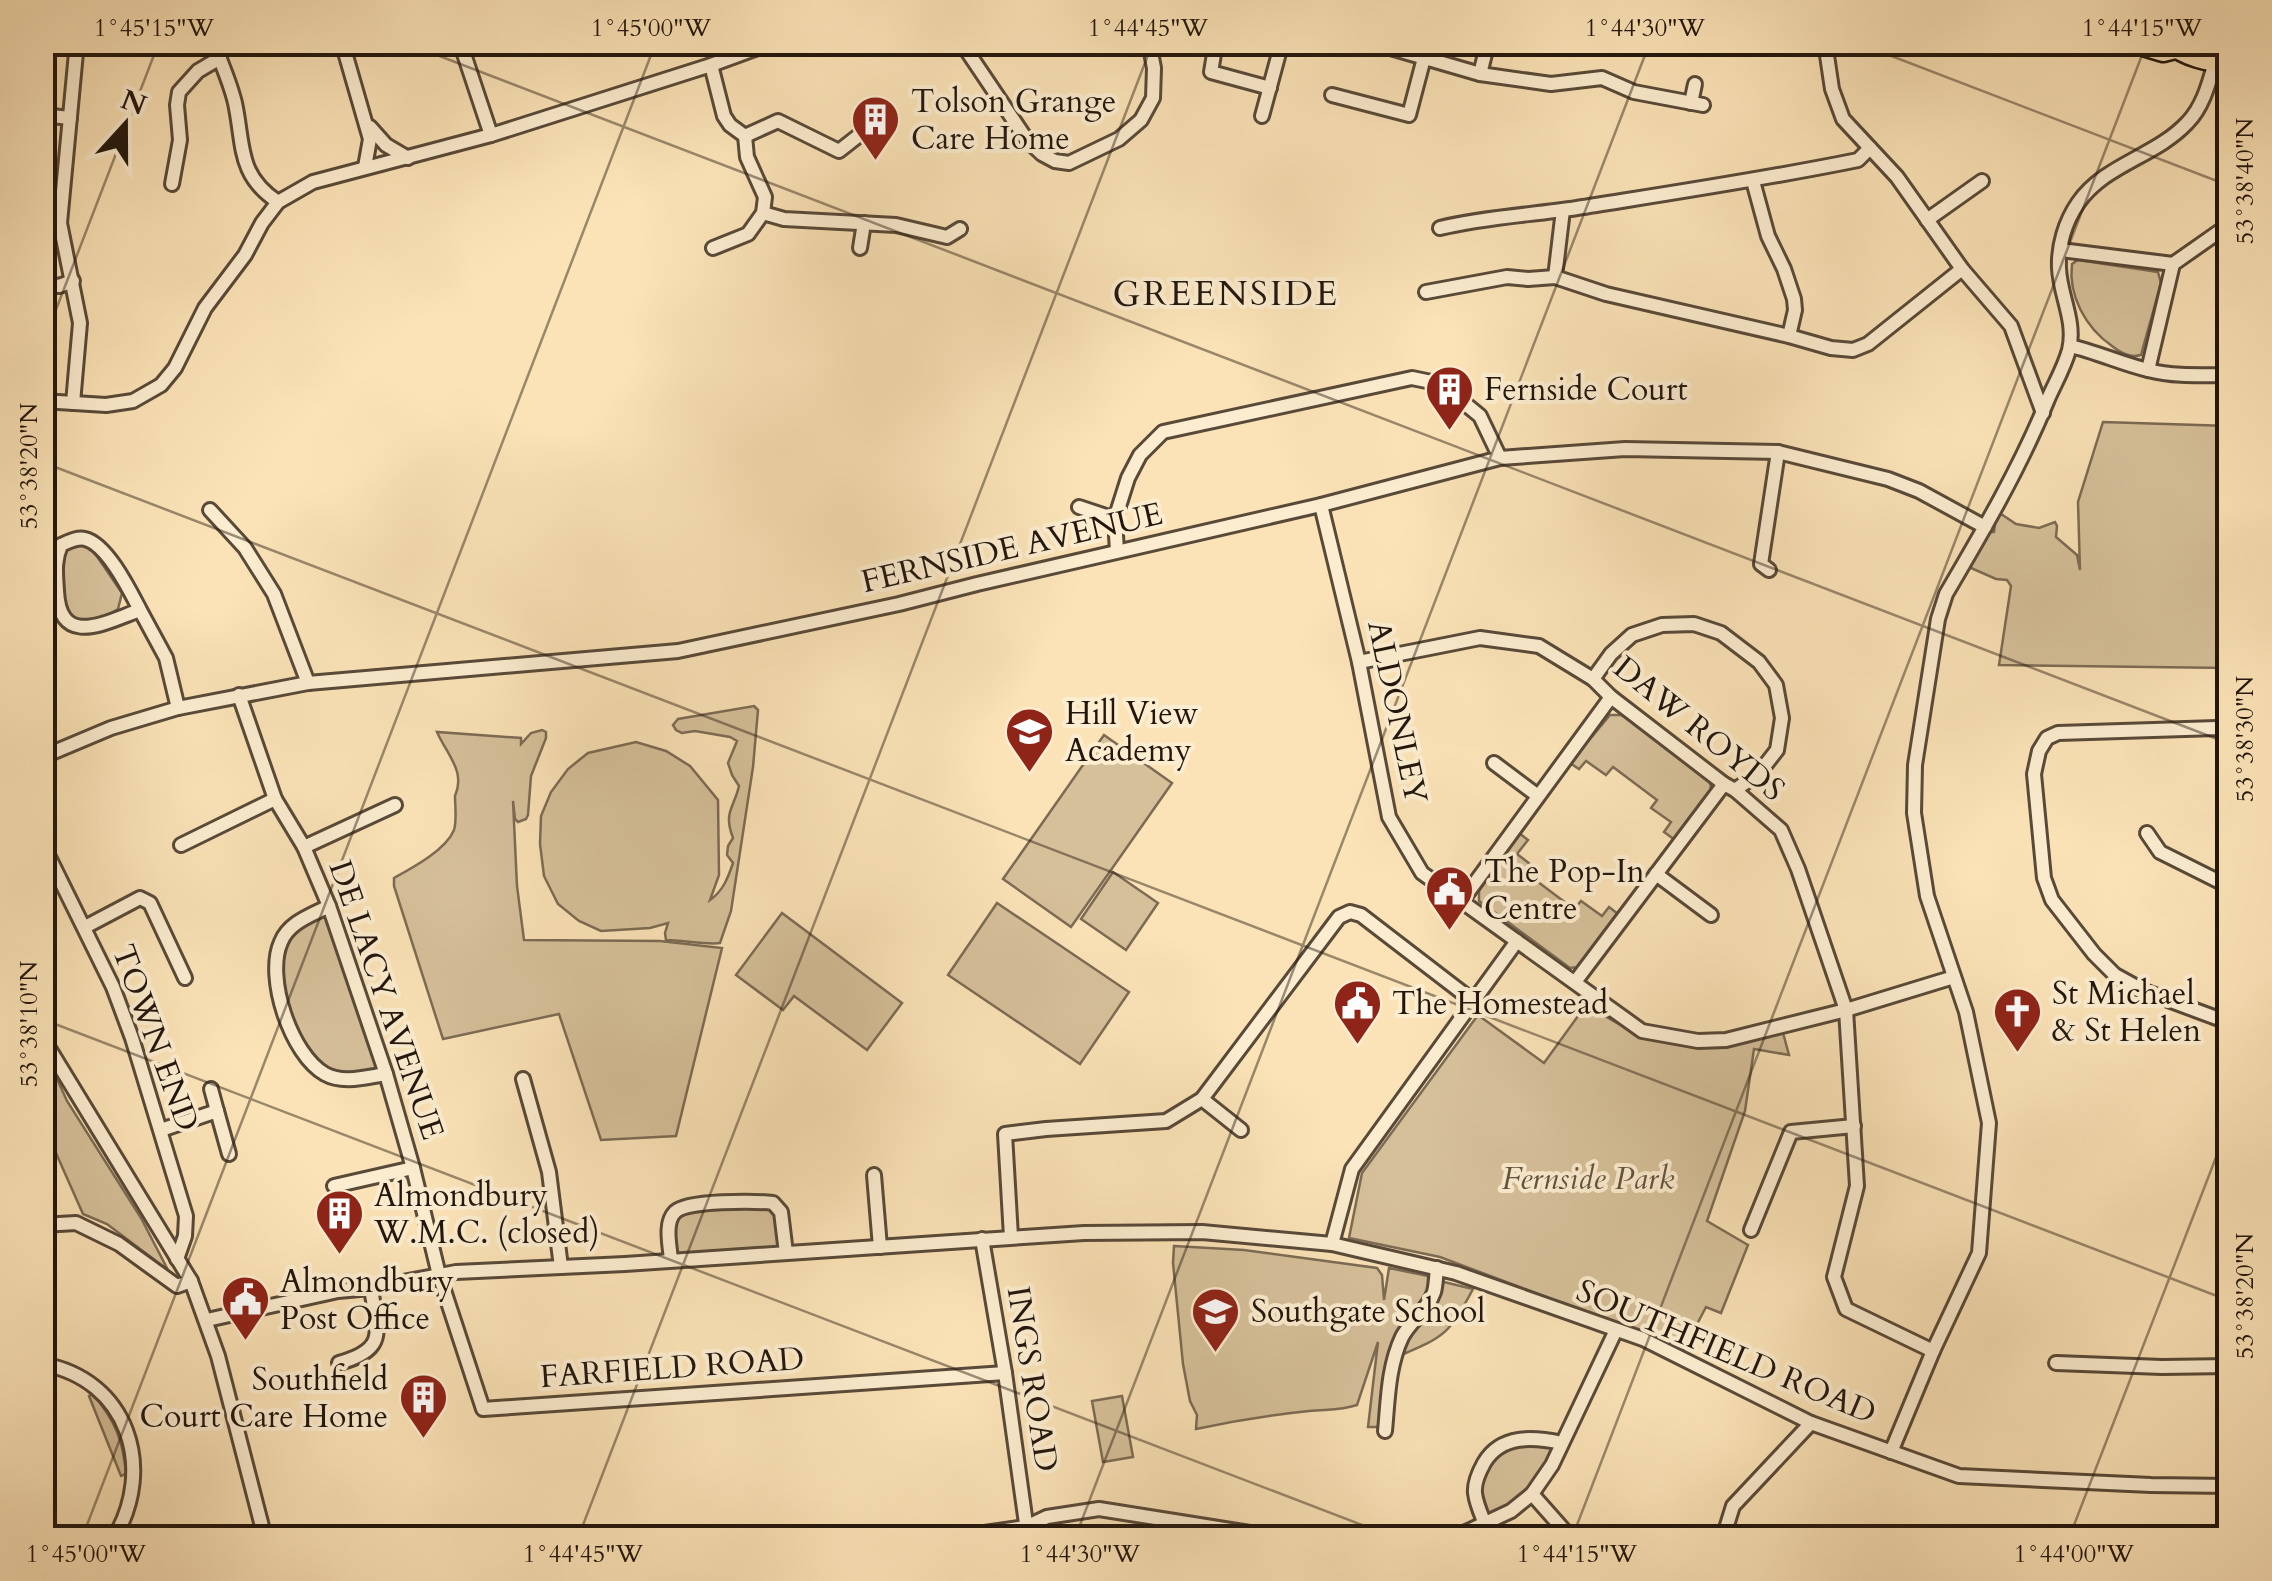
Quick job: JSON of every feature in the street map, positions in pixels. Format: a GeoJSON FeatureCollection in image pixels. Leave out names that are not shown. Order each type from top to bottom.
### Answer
{"type":"FeatureCollection","features":[{"type":"Feature","properties":{"kind":"highway"},"geometry":{"type":"LineString","coordinates":[[2133,42],[2163,51],[2173,45],[2225,64]]}},
{"type":"Feature","properties":{"kind":"street"},"geometry":{"type":"LineString","coordinates":[[73,403],[80,323],[60,224],[77,42]]}},
{"type":"Feature","properties":{"kind":"street"},"geometry":{"type":"LineString","coordinates":[[213,42],[234,102],[248,170],[264,193],[278,202]]}},
{"type":"Feature","properties":{"kind":"street"},"geometry":{"type":"LineString","coordinates":[[342,42],[370,139],[365,167]]}},
{"type":"Feature","properties":{"kind":"street"},"geometry":{"type":"LineString","coordinates":[[460,42],[491,135]]}},
{"type":"Feature","properties":{"kind":"street"},"geometry":{"type":"LineString","coordinates":[[42,400],[106,405],[133,401],[161,385],[175,368],[205,308],[245,255],[262,223],[278,202],[313,182],[491,135],[774,42]]}},
{"type":"Feature","properties":{"kind":"street"},"geometry":{"type":"LineString","coordinates":[[961,42],[1028,140],[1042,154],[1068,163],[1119,139],[1141,120],[1153,98],[1154,68],[1148,42]]}},
{"type":"Feature","properties":{"kind":"street"},"geometry":{"type":"LineString","coordinates":[[1216,42],[1211,72],[1270,88]]}},
{"type":"Feature","properties":{"kind":"street"},"geometry":{"type":"LineString","coordinates":[[1262,116],[1282,42]]}},
{"type":"Feature","properties":{"kind":"street"},"geometry":{"type":"LineString","coordinates":[[1480,74],[1488,42]]}},
{"type":"Feature","properties":{"kind":"street"},"geometry":{"type":"LineString","coordinates":[[1825,42],[1832,89],[1842,119],[1897,177],[1962,268],[2011,326],[2042,413]]}},
{"type":"Feature","properties":{"kind":"street"},"geometry":{"type":"LineString","coordinates":[[1379,44],[1480,74],[1551,84],[1602,78],[1634,92],[1697,104],[1695,84]]}},
{"type":"Feature","properties":{"kind":"street"},"geometry":{"type":"LineString","coordinates":[[172,184],[180,140],[179,92],[198,71],[220,58]]}},
{"type":"Feature","properties":{"kind":"street"},"geometry":{"type":"LineString","coordinates":[[1332,95],[1410,115],[1424,58]]}},
{"type":"Feature","properties":{"kind":"street"},"geometry":{"type":"LineString","coordinates":[[1891,1452],[1979,1253],[1989,1123],[1966,1012],[1927,896],[1914,814],[1915,766],[1938,619],[1946,594],[2025,453],[2064,366],[2070,346],[2069,312],[2059,270],[2068,220],[2092,186],[2189,122],[2225,64]]}},
{"type":"Feature","properties":{"kind":"street"},"geometry":{"type":"LineString","coordinates":[[711,65],[724,116],[745,136],[747,157],[765,196],[763,213],[748,234],[713,248]]}},
{"type":"Feature","properties":{"kind":"street"},"geometry":{"type":"LineString","coordinates":[[745,136],[778,121],[839,151],[884,115],[881,108]]}},
{"type":"Feature","properties":{"kind":"street"},"geometry":{"type":"LineString","coordinates":[[42,115],[70,118]]}},
{"type":"Feature","properties":{"kind":"street"},"geometry":{"type":"LineString","coordinates":[[366,121],[386,146],[408,158]]}},
{"type":"Feature","properties":{"kind":"street"},"geometry":{"type":"LineString","coordinates":[[1440,228],[1753,181],[1858,160],[1870,148]]}},
{"type":"Feature","properties":{"kind":"street"},"geometry":{"type":"LineString","coordinates":[[1928,220],[1982,180]]}},
{"type":"Feature","properties":{"kind":"street"},"geometry":{"type":"LineString","coordinates":[[1753,181],[1768,236],[1794,299],[1789,336]]}},
{"type":"Feature","properties":{"kind":"street"},"geometry":{"type":"LineString","coordinates":[[1555,277],[1563,210]]}},
{"type":"Feature","properties":{"kind":"street"},"geometry":{"type":"LineString","coordinates":[[763,213],[784,219],[896,225],[947,237],[960,229]]}},
{"type":"Feature","properties":{"kind":"street"},"geometry":{"type":"LineString","coordinates":[[860,248],[864,223]]}},
{"type":"Feature","properties":{"kind":"street"},"geometry":{"type":"LineString","coordinates":[[2148,370],[2173,264],[2230,224]]}},
{"type":"Feature","properties":{"kind":"street"},"geometry":{"type":"LineString","coordinates":[[2061,250],[2173,264]]}},
{"type":"Feature","properties":{"kind":"street"},"geometry":{"type":"LineString","coordinates":[[1426,292],[1507,277],[1555,277],[1606,294],[1853,350],[1868,344],[1962,268]]}},
{"type":"Feature","properties":{"kind":"street"},"geometry":{"type":"LineString","coordinates":[[42,284],[59,286],[73,281]]}},
{"type":"Feature","properties":{"kind":"street"},"geometry":{"type":"LineString","coordinates":[[2070,346],[2148,370],[2230,375]]}},
{"type":"Feature","properties":{"kind":"street"},"geometry":{"type":"LineString","coordinates":[[1117,552],[1115,519],[1128,478],[1140,456],[1162,432],[1412,378],[1441,384],[1480,416],[1500,458]]}},
{"type":"Feature","properties":{"kind":"street","name":"FERNSIDE AVENUE"},"geometry":{"type":"LineString","coordinates":[[42,757],[111,728],[178,708],[308,683],[678,652],[1321,505],[1500,458],[1625,449],[1778,452],[1888,479],[1985,527]]}},
{"type":"Feature","properties":{"kind":"street"},"geometry":{"type":"LineString","coordinates":[[1768,570],[1761,564],[1778,452]]}},
{"type":"Feature","properties":{"kind":"street","name":"ALDONLEY"},"geometry":{"type":"LineString","coordinates":[[1321,505],[1359,662],[1389,817],[1422,873],[1642,1031],[1698,1041],[1726,1040],[1846,1010],[1954,977]]}},
{"type":"Feature","properties":{"kind":"street","name":"FERNSIDE AVENUE"},"geometry":{"type":"LineString","coordinates":[[1079,507],[1115,519]]}},
{"type":"Feature","properties":{"kind":"street"},"geometry":{"type":"LineString","coordinates":[[210,510],[244,548],[274,594],[308,683]]}},
{"type":"Feature","properties":{"kind":"street"},"geometry":{"type":"LineString","coordinates":[[140,610],[92,628],[75,627],[64,620],[58,610],[55,560],[61,545],[86,539],[109,558],[140,610],[166,658],[178,708]]}},
{"type":"Feature","properties":{"kind":"street"},"geometry":{"type":"LineString","coordinates":[[1575,982],[1656,874],[1730,787],[1759,774],[1777,750],[1782,718],[1776,685],[1759,662],[1722,633],[1694,624],[1662,625],[1632,635],[1593,678]]}},
{"type":"Feature","properties":{"kind":"street","name":"DAW ROYDS"},"geometry":{"type":"LineString","coordinates":[[1359,662],[1480,638],[1538,646],[1593,678],[1611,697],[1781,830],[1846,1010],[1857,1186],[1834,1277],[1846,1308],[1933,1352]]}},
{"type":"Feature","properties":{"kind":"street","name":"DE LACY AVENUE"},"geometry":{"type":"LineString","coordinates":[[238,695],[275,799],[304,848],[330,906],[386,1074],[438,1275]]}},
{"type":"Feature","properties":{"kind":"street"},"geometry":{"type":"LineString","coordinates":[[1461,902],[1611,697]]}},
{"type":"Feature","properties":{"kind":"street"},"geometry":{"type":"LineString","coordinates":[[2230,738],[2216,728],[2058,732],[2047,738],[2039,751],[2034,774],[2044,878],[2052,900],[2094,954],[2115,975],[2144,990],[2230,1024]]}},
{"type":"Feature","properties":{"kind":"street"},"geometry":{"type":"LineString","coordinates":[[1494,763],[1538,796]]}},
{"type":"Feature","properties":{"kind":"street"},"geometry":{"type":"LineString","coordinates":[[180,845],[275,799]]}},
{"type":"Feature","properties":{"kind":"street"},"geometry":{"type":"LineString","coordinates":[[304,848],[395,805]]}},
{"type":"Feature","properties":{"kind":"street"},"geometry":{"type":"LineString","coordinates":[[2147,833],[2160,852],[2230,887]]}},
{"type":"Feature","properties":{"kind":"street","name":"TOWN END"},"geometry":{"type":"LineString","coordinates":[[42,842],[114,987],[132,1038],[186,1216],[177,1259]]}},
{"type":"Feature","properties":{"kind":"street"},"geometry":{"type":"LineString","coordinates":[[1656,874],[1711,915]]}},
{"type":"Feature","properties":{"kind":"street"},"geometry":{"type":"LineString","coordinates":[[85,927],[140,898],[150,903],[185,978]]}},
{"type":"Feature","properties":{"kind":"street"},"geometry":{"type":"LineString","coordinates":[[330,906],[293,924],[280,942],[276,969],[284,1014],[306,1056],[325,1074],[346,1080],[386,1074]]}},
{"type":"Feature","properties":{"kind":"street"},"geometry":{"type":"LineString","coordinates":[[1011,1237],[1005,1134],[1166,1121],[1202,1099],[1339,917],[1350,912],[1361,916],[1472,1000]]}},
{"type":"Feature","properties":{"kind":"street"},"geometry":{"type":"LineString","coordinates":[[1332,1244],[1352,1169],[1517,941]]}},
{"type":"Feature","properties":{"kind":"street"},"geometry":{"type":"LineString","coordinates":[[42,1037],[191,1282],[218,1356],[264,1538]]}},
{"type":"Feature","properties":{"kind":"street"},"geometry":{"type":"LineString","coordinates":[[523,1079],[549,1172],[561,1267]]}},
{"type":"Feature","properties":{"kind":"street"},"geometry":{"type":"LineString","coordinates":[[211,1089],[229,1154]]}},
{"type":"Feature","properties":{"kind":"street"},"geometry":{"type":"LineString","coordinates":[[1202,1099],[1241,1130]]}},
{"type":"Feature","properties":{"kind":"street"},"geometry":{"type":"LineString","coordinates":[[161,1130],[218,1111]]}},
{"type":"Feature","properties":{"kind":"street"},"geometry":{"type":"LineString","coordinates":[[1751,1230],[1791,1132],[1854,1126]]}},
{"type":"Feature","properties":{"kind":"street"},"geometry":{"type":"LineString","coordinates":[[334,1186],[413,1168]]}},
{"type":"Feature","properties":{"kind":"street"},"geometry":{"type":"LineString","coordinates":[[874,1175],[880,1247]]}},
{"type":"Feature","properties":{"kind":"street"},"geometry":{"type":"LineString","coordinates":[[671,1260],[669,1224],[675,1212],[686,1206],[773,1203],[781,1212],[786,1253]]}},
{"type":"Feature","properties":{"kind":"street"},"geometry":{"type":"LineString","coordinates":[[42,1225],[76,1222],[119,1244],[176,1286],[191,1282]]}},
{"type":"Feature","properties":{"kind":"street","name":"SOUTHFIELD ROAD"},"geometry":{"type":"LineString","coordinates":[[206,1320],[338,1291],[456,1272],[1084,1232],[1202,1232],[1332,1244],[1456,1273],[1643,1339],[1812,1423],[1970,1478],[2230,1486]]}},
{"type":"Feature","properties":{"kind":"street","name":"INGS ROAD"},"geometry":{"type":"LineString","coordinates":[[982,1239],[1027,1533]]}},
{"type":"Feature","properties":{"kind":"street"},"geometry":{"type":"LineString","coordinates":[[1386,1431],[1395,1357],[1402,1337],[1434,1293],[1438,1268]]}},
{"type":"Feature","properties":{"kind":"street","name":"FARFIELD ROAD"},"geometry":{"type":"LineString","coordinates":[[438,1275],[482,1408],[1004,1372]]}},
{"type":"Feature","properties":{"kind":"street"},"geometry":{"type":"LineString","coordinates":[[339,1364],[360,1358],[372,1347],[378,1333],[371,1288]]}},
{"type":"Feature","properties":{"kind":"street"},"geometry":{"type":"LineString","coordinates":[[949,1538],[1027,1533],[1047,1518],[1099,1509],[1257,1536],[1464,1536],[1532,1494],[1552,1466],[1616,1330]]}},
{"type":"Feature","properties":{"kind":"street"},"geometry":{"type":"LineString","coordinates":[[2056,1362],[2230,1366]]}},
{"type":"Feature","properties":{"kind":"street"},"geometry":{"type":"LineString","coordinates":[[42,1364],[82,1376],[105,1395],[121,1417],[131,1442],[135,1471],[124,1522],[114,1538]]}},
{"type":"Feature","properties":{"kind":"street"},"geometry":{"type":"LineString","coordinates":[[1723,1538],[1733,1506],[1812,1423]]}},
{"type":"Feature","properties":{"kind":"street"},"geometry":{"type":"LineString","coordinates":[[1484,1524],[1475,1495],[1476,1482],[1489,1456],[1500,1446],[1527,1438],[1562,1443]]}},
{"type":"Feature","properties":{"kind":"street"},"geometry":{"type":"LineString","coordinates":[[1532,1494],[1571,1538]]}},
{"type":"Feature","properties":{"kind":"green space"},"geometry":{"type":"Polygon","coordinates":[[[2078,260],[2158,272],[2161,283],[2141,355],[2119,351],[2087,321],[2073,288],[2072,264],[2078,260]]]}},
{"type":"Feature","properties":{"kind":"green space"},"geometry":{"type":"Polygon","coordinates":[[[2103,422],[2229,426],[2229,665],[2224,546],[2221,589],[2227,668],[1999,665],[2011,586],[2007,580],[1971,568],[1968,560],[1988,532],[1994,532],[1996,517],[2001,514],[2016,524],[2039,528],[2055,522],[2056,537],[2077,555],[2080,570],[2078,502],[2103,422]]]}},
{"type":"Feature","properties":{"kind":"green space"},"geometry":{"type":"Polygon","coordinates":[[[82,542],[94,552],[122,593],[118,609],[95,623],[75,623],[61,608],[56,559],[67,545],[82,542]]]}},
{"type":"Feature","properties":{"kind":"green space"},"geometry":{"type":"Polygon","coordinates":[[[754,706],[758,710],[753,767],[731,911],[720,943],[666,940],[668,923],[601,931],[579,921],[558,904],[544,876],[540,844],[541,816],[551,792],[568,769],[588,753],[636,742],[666,751],[690,766],[718,800],[719,875],[710,900],[715,896],[733,863],[727,855],[733,838],[729,816],[739,786],[728,763],[737,741],[695,731],[682,733],[673,725],[678,719],[754,706]]]}},
{"type":"Feature","properties":{"kind":"green space"},"geometry":{"type":"Polygon","coordinates":[[[1610,715],[1622,715],[1710,780],[1711,791],[1675,840],[1664,832],[1671,822],[1651,808],[1657,800],[1613,767],[1606,775],[1586,761],[1579,769],[1570,763],[1610,715]]]}},
{"type":"Feature","properties":{"kind":"green space"},"geometry":{"type":"Polygon","coordinates":[[[542,730],[546,738],[531,776],[526,819],[515,819],[513,801],[524,940],[660,941],[722,948],[676,1136],[601,1140],[559,1014],[443,1039],[394,886],[394,878],[436,851],[454,830],[458,779],[437,732],[521,738],[521,744],[531,733],[542,730]]]}},
{"type":"Feature","properties":{"kind":"green space"},"geometry":{"type":"Polygon","coordinates":[[[1104,735],[1172,783],[1071,927],[1003,879],[1104,735]]]}},
{"type":"Feature","properties":{"kind":"green space"},"geometry":{"type":"Polygon","coordinates":[[[1519,833],[1528,840],[1517,854],[1539,871],[1534,879],[1574,909],[1581,901],[1602,916],[1609,907],[1618,914],[1579,967],[1570,968],[1479,901],[1479,891],[1519,833]]]}},
{"type":"Feature","properties":{"kind":"green space"},"geometry":{"type":"Polygon","coordinates":[[[1113,872],[1158,903],[1126,950],[1081,919],[1113,872]]]}},
{"type":"Feature","properties":{"kind":"green space"},"geometry":{"type":"Polygon","coordinates":[[[997,903],[1129,992],[1080,1064],[948,975],[997,903]]]}},
{"type":"Feature","properties":{"kind":"green space"},"geometry":{"type":"Polygon","coordinates":[[[329,906],[386,1074],[325,1074],[284,1014],[280,942],[329,906]]]}},
{"type":"Feature","properties":{"kind":"green space"},"geometry":{"type":"Polygon","coordinates":[[[782,913],[902,1003],[867,1050],[794,996],[783,1010],[736,975],[782,913]]]}},
{"type":"Feature","properties":{"kind":"green space","name":"Fernside Park"},"geometry":{"type":"Polygon","coordinates":[[[1586,1005],[1635,1032],[1678,1043],[1730,1042],[1783,1033],[1789,1055],[1754,1049],[1745,1111],[1707,1221],[1748,1245],[1721,1313],[1706,1307],[1684,1349],[1440,1257],[1349,1238],[1362,1173],[1478,1015],[1544,1063],[1586,1005]]]}},
{"type":"Feature","properties":{"kind":"green space"},"geometry":{"type":"Polygon","coordinates":[[[48,1059],[67,1101],[141,1218],[168,1270],[107,1224],[83,1214],[48,1135],[43,1137],[43,1063],[48,1059]]]}},
{"type":"Feature","properties":{"kind":"green space"},"geometry":{"type":"Polygon","coordinates":[[[773,1203],[786,1253],[668,1259],[675,1212],[773,1203]]]}},
{"type":"Feature","properties":{"kind":"green space"},"geometry":{"type":"Polygon","coordinates":[[[1174,1246],[1244,1250],[1377,1268],[1382,1275],[1384,1300],[1389,1268],[1428,1276],[1428,1292],[1385,1375],[1378,1427],[1368,1427],[1378,1342],[1357,1405],[1196,1429],[1197,1415],[1190,1401],[1183,1364],[1174,1246]]]}},
{"type":"Feature","properties":{"kind":"green space"},"geometry":{"type":"Polygon","coordinates":[[[1444,1282],[1473,1289],[1445,1332],[1399,1356],[1405,1341],[1428,1313],[1444,1282]]]}},
{"type":"Feature","properties":{"kind":"green space"},"geometry":{"type":"Polygon","coordinates":[[[93,1394],[120,1440],[126,1474],[121,1476],[89,1396],[93,1394]]]}},
{"type":"Feature","properties":{"kind":"green space"},"geometry":{"type":"Polygon","coordinates":[[[1122,1396],[1133,1457],[1103,1462],[1092,1401],[1122,1396]]]}},
{"type":"Feature","properties":{"kind":"green space"},"geometry":{"type":"Polygon","coordinates":[[[1562,1443],[1532,1494],[1485,1524],[1476,1482],[1500,1446],[1562,1443]]]}},
{"type":"Feature","properties":{"kind":"place","name":"Tolson Grange Care Home"},"geometry":{"type":"Point","coordinates":[876,162]}},
{"type":"Feature","properties":{"kind":"place","name":"Fernside Court"},"geometry":{"type":"Point","coordinates":[1449,432]}},
{"type":"Feature","properties":{"kind":"place","name":"Hill View Academy"},"geometry":{"type":"Point","coordinates":[1030,774]}},
{"type":"Feature","properties":{"kind":"place","name":"The Pop-In Centre"},"geometry":{"type":"Point","coordinates":[1449,932]}},
{"type":"Feature","properties":{"kind":"place","name":"The Homestead"},"geometry":{"type":"Point","coordinates":[1357,1046]}},
{"type":"Feature","properties":{"kind":"place","name":"St Michael & St Helen"},"geometry":{"type":"Point","coordinates":[2017,1054]}},
{"type":"Feature","properties":{"kind":"place","name":"Almondbury W.M.C. (closed)"},"geometry":{"type":"Point","coordinates":[339,1256]}},
{"type":"Feature","properties":{"kind":"place","name":"Almondbury Post Office"},"geometry":{"type":"Point","coordinates":[245,1342]}},
{"type":"Feature","properties":{"kind":"place","name":"Southgate School"},"geometry":{"type":"Point","coordinates":[1216,1354]}},
{"type":"Feature","properties":{"kind":"place","name":"Southfield Court Care Home"},"geometry":{"type":"Point","coordinates":[423,1440]}},
{"type":"Feature","properties":{"kind":"district","name":"GREENSIDE"},"geometry":{"type":"Point","coordinates":[1226,294]}}]}
